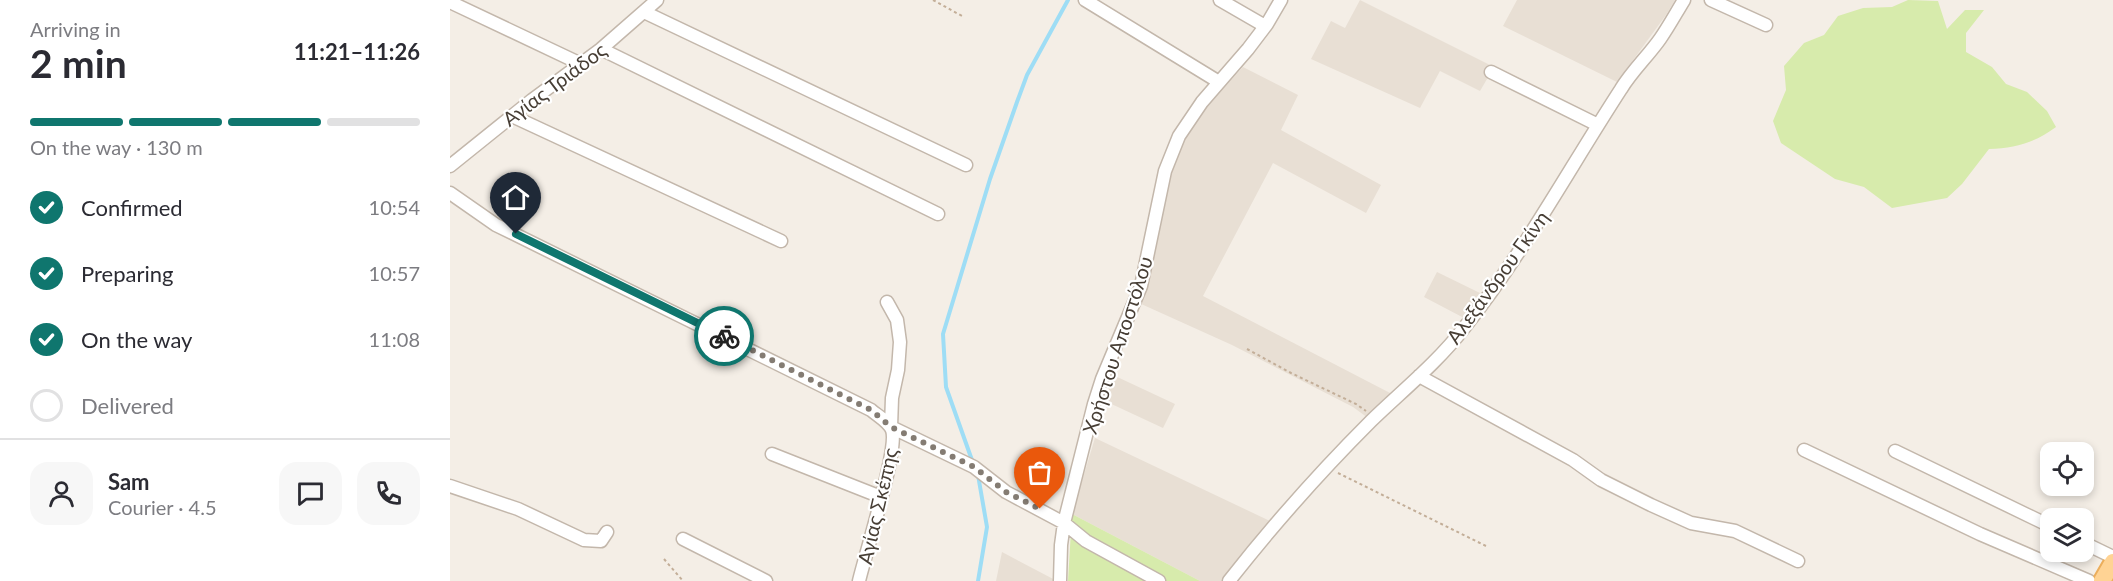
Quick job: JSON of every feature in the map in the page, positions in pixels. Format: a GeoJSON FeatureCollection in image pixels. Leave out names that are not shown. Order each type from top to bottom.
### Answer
{"type":"FeatureCollection","features":[{"type":"Feature","properties":{"kind":"main road"},"geometry":{"type":"LineString","coordinates":[[2102,581],[2113,562]]}},
{"type":"Feature","properties":{"kind":"street","name":"Αγίας Τριάδος"},"geometry":{"type":"LineString","coordinates":[[450,166],[601,49],[657,0]]}},
{"type":"Feature","properties":{"kind":"street"},"geometry":{"type":"LineString","coordinates":[[1085,0],[1219,82]]}},
{"type":"Feature","properties":{"kind":"street"},"geometry":{"type":"LineString","coordinates":[[1220,0],[1265,26]]}},
{"type":"Feature","properties":{"kind":"street","name":"Χρήστου Αποστόλου"},"geometry":{"type":"LineString","coordinates":[[1060,581],[1064,523],[1102,380],[1141,286],[1165,171],[1179,136],[1202,102],[1265,26],[1281,0]]}},
{"type":"Feature","properties":{"kind":"street","name":"Αλεξάνδρου Γκίνη"},"geometry":{"type":"LineString","coordinates":[[1229,581],[1271,527],[1326,467],[1419,376],[1463,329],[1496,283],[1623,86],[1660,38],[1684,0]]}},
{"type":"Feature","properties":{"kind":"street"},"geometry":{"type":"LineString","coordinates":[[1711,0],[1766,25]]}},
{"type":"Feature","properties":{"kind":"street"},"geometry":{"type":"LineString","coordinates":[[450,2],[581,64]]}},
{"type":"Feature","properties":{"kind":"street"},"geometry":{"type":"LineString","coordinates":[[644,12],[966,165]]}},
{"type":"Feature","properties":{"kind":"street"},"geometry":{"type":"LineString","coordinates":[[601,49],[938,214]]}},
{"type":"Feature","properties":{"kind":"street"},"geometry":{"type":"LineString","coordinates":[[1491,72],[1598,125]]}},
{"type":"Feature","properties":{"kind":"street"},"geometry":{"type":"LineString","coordinates":[[512,116],[781,242]]}},
{"type":"Feature","properties":{"kind":"street","name":"Αγίας Σκέπης"},"geometry":{"type":"LineString","coordinates":[[450,193],[496,225],[871,410],[891,427],[893,435],[891,458],[859,581]]}},
{"type":"Feature","properties":{"kind":"street"},"geometry":{"type":"LineString","coordinates":[[887,302],[897,320],[900,342],[898,370],[892,398],[891,427],[974,467],[1006,492],[1064,523],[1086,541],[1160,581]]}},
{"type":"Feature","properties":{"kind":"street"},"geometry":{"type":"LineString","coordinates":[[1419,376],[1573,460],[1601,480],[1651,505],[1691,523],[1735,531],[1798,561]]}},
{"type":"Feature","properties":{"kind":"street"},"geometry":{"type":"LineString","coordinates":[[1804,450],[1980,534],[2089,581]]}},
{"type":"Feature","properties":{"kind":"street"},"geometry":{"type":"LineString","coordinates":[[1895,451],[2040,521]]}},
{"type":"Feature","properties":{"kind":"street"},"geometry":{"type":"LineString","coordinates":[[772,454],[881,497]]}},
{"type":"Feature","properties":{"kind":"street"},"geometry":{"type":"LineString","coordinates":[[450,486],[518,509],[584,540],[601,541],[607,532]]}},
{"type":"Feature","properties":{"kind":"street"},"geometry":{"type":"LineString","coordinates":[[683,539],[766,581]]}},
{"type":"Feature","properties":{"kind":"street"},"geometry":{"type":"LineString","coordinates":[[2094,548],[2113,557]]}},
{"type":"Feature","properties":{"kind":"path"},"geometry":{"type":"LineString","coordinates":[[933,0],[962,16]]}},
{"type":"Feature","properties":{"kind":"path"},"geometry":{"type":"LineString","coordinates":[[1247,349],[1356,404],[1375,417]]}},
{"type":"Feature","properties":{"kind":"path"},"geometry":{"type":"LineString","coordinates":[[1326,467],[1486,546]]}},
{"type":"Feature","properties":{"kind":"path"},"geometry":{"type":"LineString","coordinates":[[664,559],[683,581]]}},
{"type":"Feature","properties":{"kind":"shaded area"},"geometry":{"type":"Polygon","coordinates":[[[1360,0],[1494,67],[1480,91],[1440,71],[1420,108],[1311,59],[1331,21],[1345,28],[1360,0]]]}},
{"type":"Feature","properties":{"kind":"shaded area"},"geometry":{"type":"Polygon","coordinates":[[[1517,0],[1675,0],[1617,82],[1503,26],[1517,0]]]}},
{"type":"Feature","properties":{"kind":"shaded area"},"geometry":{"type":"Polygon","coordinates":[[[1243,67],[1298,95],[1281,130],[1381,185],[1366,213],[1273,163],[1203,296],[1392,394],[1368,418],[1353,407],[1232,345],[1139,303],[1170,175],[1184,139],[1208,105],[1243,67]]]}},
{"type":"Feature","properties":{"kind":"shaded area"},"geometry":{"type":"Polygon","coordinates":[[[1437,272],[1482,294],[1464,318],[1424,297],[1437,272]]]}},
{"type":"Feature","properties":{"kind":"shaded area"},"geometry":{"type":"Polygon","coordinates":[[[1113,375],[1175,404],[1163,428],[1105,401],[1113,375]]]}},
{"type":"Feature","properties":{"kind":"shaded area"},"geometry":{"type":"Polygon","coordinates":[[[1095,438],[1270,521],[1222,581],[1200,581],[1072,514],[1095,438]]]}},
{"type":"Feature","properties":{"kind":"shaded area"},"geometry":{"type":"Polygon","coordinates":[[[1002,552],[1057,581],[996,581],[1002,552]]]}},
{"type":"Feature","properties":{"kind":"green space"},"geometry":{"type":"Polygon","coordinates":[[[1908,0],[1938,1],[1947,29],[1965,10],[1984,10],[1966,33],[1966,52],[1992,67],[2006,84],[2027,92],[2047,111],[2056,127],[2024,144],[1989,149],[1962,184],[1947,198],[1892,208],[1864,187],[1835,179],[1781,143],[1773,121],[1786,90],[1784,66],[1804,43],[1824,35],[1838,16],[1863,8],[1892,7],[1908,0]]]}},
{"type":"Feature","properties":{"kind":"green space"},"geometry":{"type":"Polygon","coordinates":[[[1072,514],[1200,581],[1068,581],[1072,514]]]}},
{"type":"Feature","properties":{"kind":"waterway"},"geometry":{"type":"LineString","coordinates":[[973,463],[946,387],[943,334],[990,179],[1027,75],[1068,0]]}},
{"type":"Feature","properties":{"kind":"waterway"},"geometry":{"type":"LineString","coordinates":[[978,475],[987,527],[978,581]]}},
{"type":"Feature","properties":{"kind":"way so far"},"geometry":{"type":"LineString","coordinates":[[724,336],[871,410],[891,427],[974,467],[1006,492],[1040,509]]}},
{"type":"Feature","properties":{"kind":"route"},"geometry":{"type":"LineString","coordinates":[[516,234],[724,336]]}}]}
